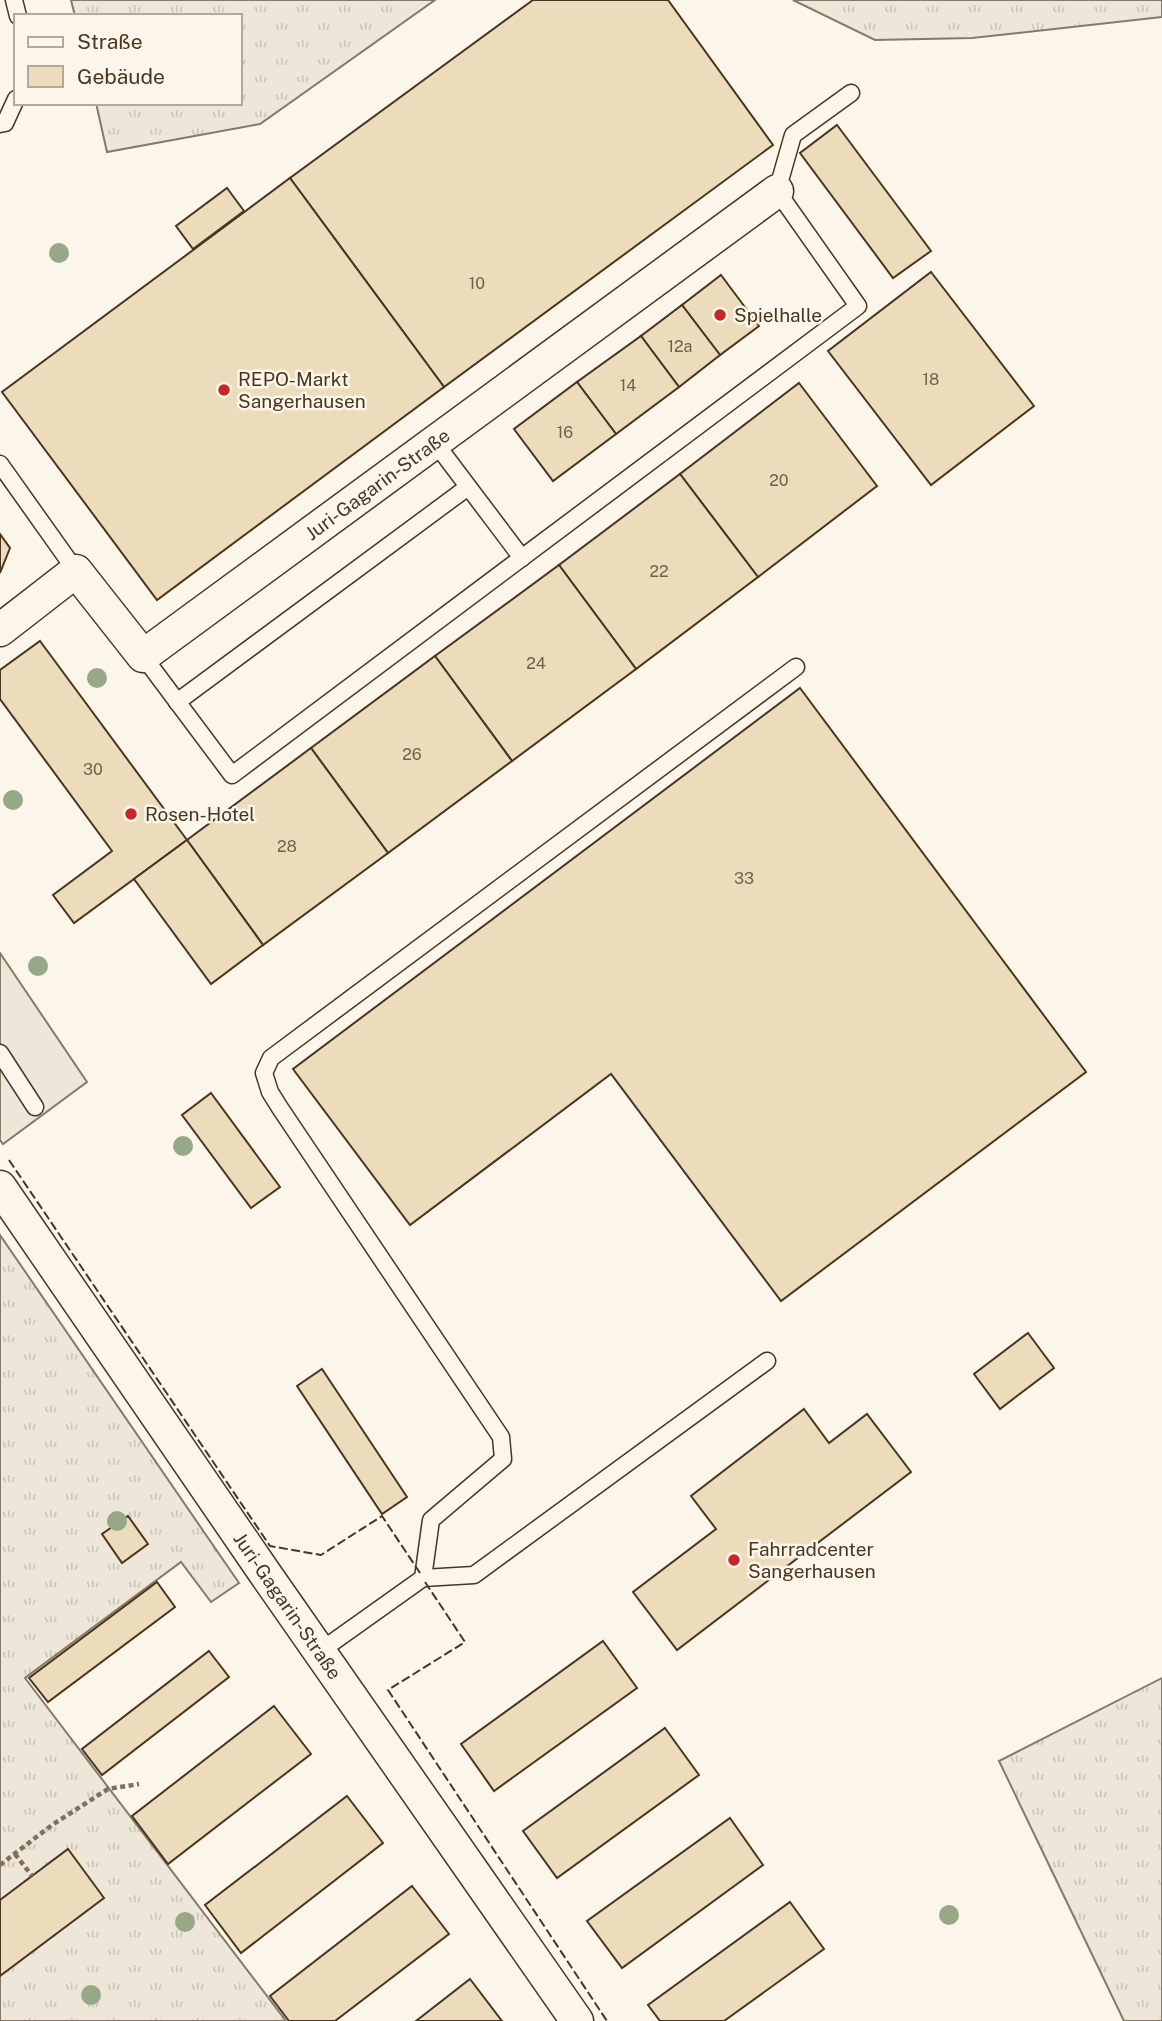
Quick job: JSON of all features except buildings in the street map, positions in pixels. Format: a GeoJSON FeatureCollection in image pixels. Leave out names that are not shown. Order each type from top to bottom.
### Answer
{"type":"FeatureCollection","features":[{"type":"Feature","properties":{"kind":"street","name":"Juri-Gagarin-Straße"},"geometry":{"type":"LineString","coordinates":[[143,656],[436,444],[777,191]]}},
{"type":"Feature","properties":{"kind":"street"},"geometry":{"type":"LineString","coordinates":[[0,630],[76,571],[143,656]]}},
{"type":"Feature","properties":{"kind":"street","name":"Juri-Gagarin-Straße"},"geometry":{"type":"LineString","coordinates":[[0,1187],[577,2021]]}},
{"type":"Feature","properties":{"kind":"lane"},"geometry":{"type":"LineString","coordinates":[[143,656],[232,775],[858,306],[777,191],[793,135],[851,93]]}},
{"type":"Feature","properties":{"kind":"lane"},"geometry":{"type":"LineString","coordinates":[[0,124],[5,123],[14,103]]}},
{"type":"Feature","properties":{"kind":"lane"},"geometry":{"type":"LineString","coordinates":[[436,444],[522,558]]}},
{"type":"Feature","properties":{"kind":"lane"},"geometry":{"type":"LineString","coordinates":[[0,464],[76,571]]}},
{"type":"Feature","properties":{"kind":"lane"},"geometry":{"type":"LineString","coordinates":[[177,702],[468,487]]}},
{"type":"Feature","properties":{"kind":"lane"},"geometry":{"type":"LineString","coordinates":[[423,1578],[431,1520],[503,1459],[502,1437],[280,1108],[270,1092],[264,1073],[271,1058],[796,667]]}},
{"type":"Feature","properties":{"kind":"lane"},"geometry":{"type":"LineString","coordinates":[[0,1053],[35,1107]]}},
{"type":"Feature","properties":{"kind":"lane"},"geometry":{"type":"LineString","coordinates":[[320,1652],[423,1578],[474,1575],[767,1361]]}},
{"type":"Feature","properties":{"kind":"path"},"geometry":{"type":"LineString","coordinates":[[0,1865],[52,1825],[108,1789],[139,1784]]}},
{"type":"Feature","properties":{"kind":"path"},"geometry":{"type":"LineString","coordinates":[[15,1854],[32,1876]]}},
{"type":"Feature","properties":{"kind":"green space"},"geometry":{"type":"Polygon","coordinates":[[[71,0],[435,0],[260,124],[107,152],[96,105],[242,105],[242,14],[74,14],[71,0]]]}},
{"type":"Feature","properties":{"kind":"green space"},"geometry":{"type":"Polygon","coordinates":[[[793,0],[1162,0],[1162,17],[972,38],[875,40],[793,0]]]}},
{"type":"Feature","properties":{"kind":"green space"},"geometry":{"type":"Polygon","coordinates":[[[0,1235],[239,1583],[211,1602],[181,1562],[25,1678],[286,2021],[0,2021],[0,1235]]]}},
{"type":"Feature","properties":{"kind":"green space"},"geometry":{"type":"Polygon","coordinates":[[[1162,1678],[1162,2021],[1124,2021],[999,1761],[1162,1678]]]}},
{"type":"Feature","properties":{"kind":"shaded area"},"geometry":{"type":"Polygon","coordinates":[[[0,953],[87,1082],[3,1144],[0,1140],[0,953]]]}},
{"type":"Feature","properties":{"kind":"fence"},"geometry":{"type":"LineString","coordinates":[[9,1160],[270,1546],[321,1555],[382,1516],[420,1573]]}},
{"type":"Feature","properties":{"kind":"fence"},"geometry":{"type":"LineString","coordinates":[[425,1582],[465,1642],[388,1690],[607,2021]]}},
{"type":"Feature","properties":{"kind":"place","name":"Spielhalle"},"geometry":{"type":"Point","coordinates":[720,315]}},
{"type":"Feature","properties":{"kind":"place","name":"REPO-Markt Sangerhausen"},"geometry":{"type":"Point","coordinates":[224,390]}},
{"type":"Feature","properties":{"kind":"place","name":"Rosen-Hotel"},"geometry":{"type":"Point","coordinates":[131,814]}},
{"type":"Feature","properties":{"kind":"place","name":"Fahrradcenter Sangerhausen"},"geometry":{"type":"Point","coordinates":[734,1560]}}]}
